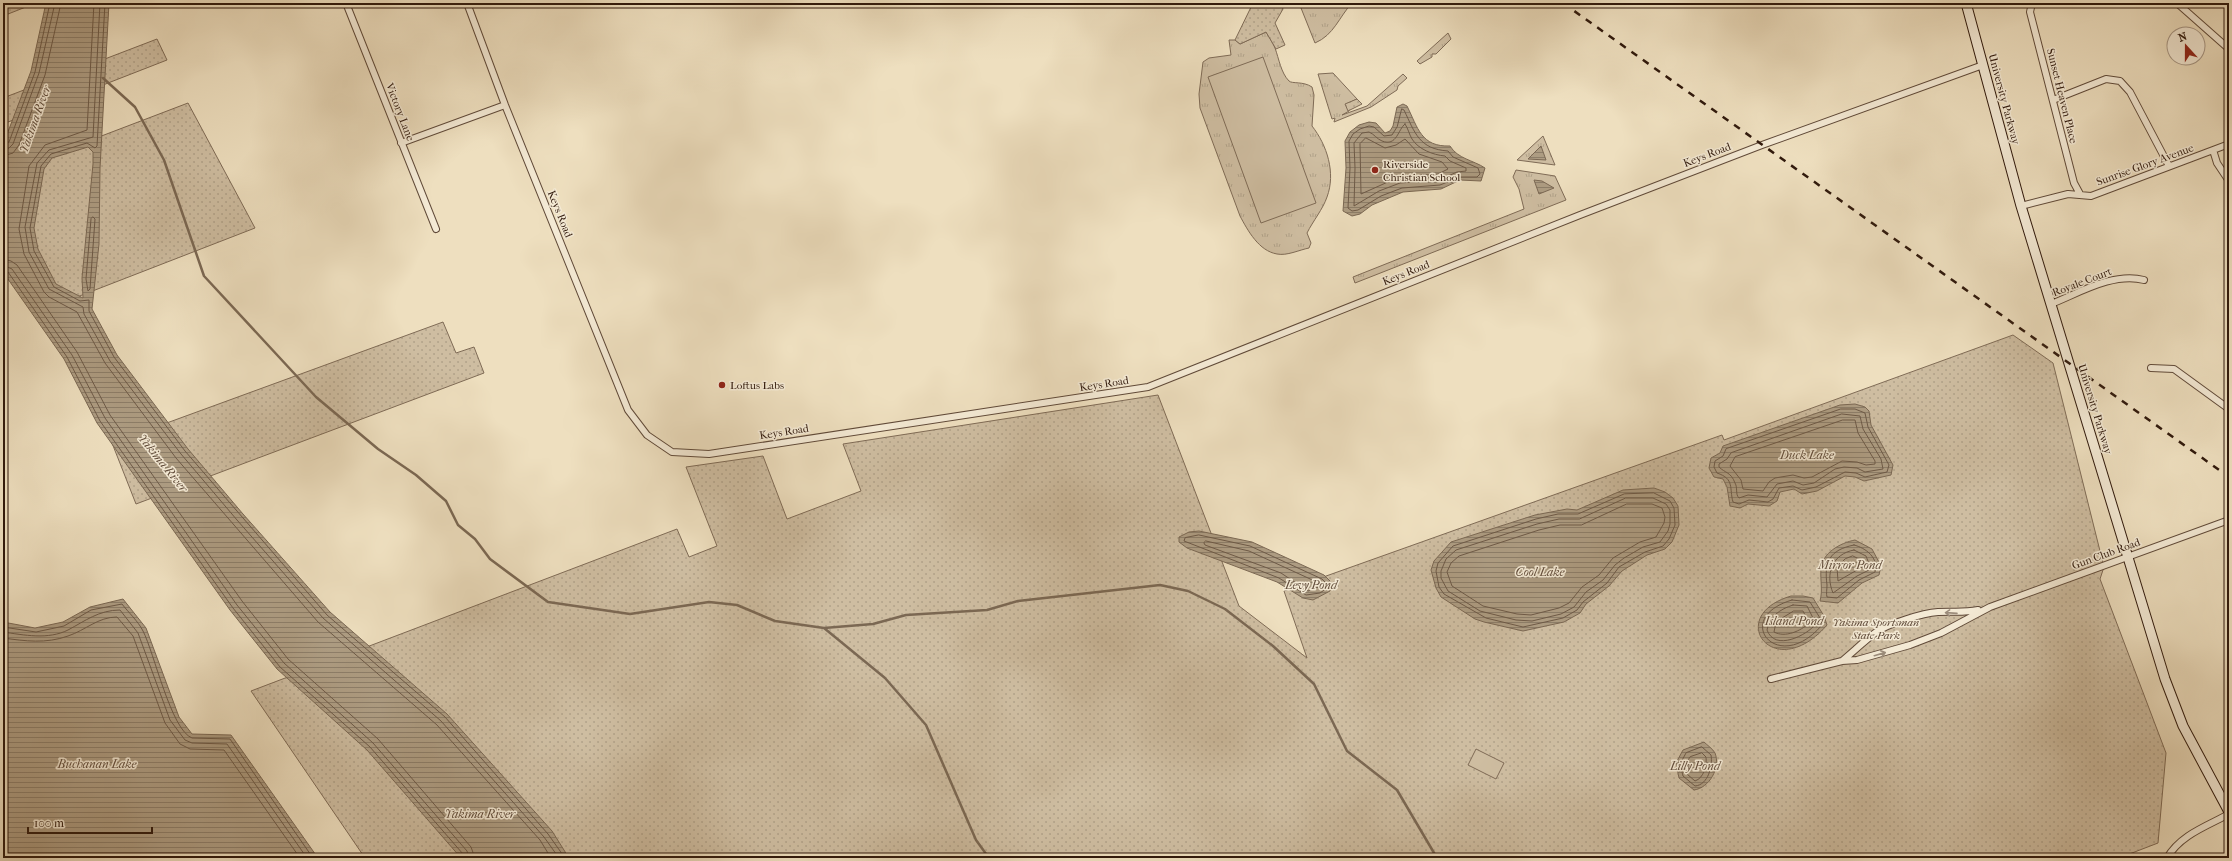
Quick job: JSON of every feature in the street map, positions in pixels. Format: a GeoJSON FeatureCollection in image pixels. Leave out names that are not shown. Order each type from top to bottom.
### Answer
{"type":"FeatureCollection","features":[{"type":"Feature","properties":{"kind":"main road","name":"University Parkway"},"geometry":{"type":"LineString","coordinates":[[1966,3],[2021,206],[2165,679],[2181,719],[2229,813]]}},
{"type":"Feature","properties":{"kind":"street","name":"Victory Lane"},"geometry":{"type":"LineString","coordinates":[[346,3],[436,229]]}},
{"type":"Feature","properties":{"kind":"street","name":"Keys Road"},"geometry":{"type":"LineString","coordinates":[[467,3],[506,105],[628,410],[647,435],[672,452],[709,454],[1148,387],[1580,214],[1762,145],[1983,65]]}},
{"type":"Feature","properties":{"kind":"street","name":"Sunset Heaven Place"},"geometry":{"type":"LineString","coordinates":[[2032,3],[2030,12],[2052,100],[2074,183],[2080,194]]}},
{"type":"Feature","properties":{"kind":"street"},"geometry":{"type":"LineString","coordinates":[[2177,3],[2229,49]]}},
{"type":"Feature","properties":{"kind":"street"},"geometry":{"type":"LineString","coordinates":[[2052,100],[2106,79],[2120,81],[2130,92],[2169,166]]}},
{"type":"Feature","properties":{"kind":"street"},"geometry":{"type":"LineString","coordinates":[[401,143],[506,105]]}},
{"type":"Feature","properties":{"kind":"street","name":"Sunrise Glory Avenue"},"geometry":{"type":"LineString","coordinates":[[2021,206],[2068,194],[2091,196],[2229,144]]}},
{"type":"Feature","properties":{"kind":"street"},"geometry":{"type":"LineString","coordinates":[[2213,150],[2217,163],[2229,181]]}},
{"type":"Feature","properties":{"kind":"street","name":"Royale Court"},"geometry":{"type":"LineString","coordinates":[[2051,304],[2119,278],[2133,277],[2144,280]]}},
{"type":"Feature","properties":{"kind":"street"},"geometry":{"type":"LineString","coordinates":[[2151,368],[2174,370],[2229,409]]}},
{"type":"Feature","properties":{"kind":"street","name":"Gun Club Road"},"geometry":{"type":"LineString","coordinates":[[1842,661],[1876,633],[1885,628],[1925,614],[1938,612],[1961,614],[1990,607],[2229,520]]}},
{"type":"Feature","properties":{"kind":"street","name":"Gun Club Road"},"geometry":{"type":"LineString","coordinates":[[1771,679],[1842,661],[1857,660],[1910,645],[1941,633],[1990,607]]}},
{"type":"Feature","properties":{"kind":"street"},"geometry":{"type":"LineString","coordinates":[[2167,858],[2175,846],[2186,837],[2229,813]]}},
{"type":"Feature","properties":{"kind":"green space"},"geometry":{"type":"Polygon","coordinates":[[[3,3],[36,3],[3,16],[3,3]]]}},
{"type":"Feature","properties":{"kind":"green space"},"geometry":{"type":"Polygon","coordinates":[[[1253,3],[1281,3],[1283,9],[1275,23],[1285,45],[1276,49],[1266,32],[1240,44],[1235,40],[1253,3]]]}},
{"type":"Feature","properties":{"kind":"green space"},"geometry":{"type":"Polygon","coordinates":[[[1299,3],[1352,3],[1332,31],[1322,40],[1315,43],[1299,3]]]}},
{"type":"Feature","properties":{"kind":"green space"},"geometry":{"type":"Polygon","coordinates":[[[1266,32],[1274,46],[1286,78],[1290,82],[1305,84],[1312,87],[1314,95],[1312,126],[1326,150],[1331,178],[1327,197],[1307,233],[1311,243],[1309,248],[1285,254],[1271,252],[1259,245],[1240,216],[1200,108],[1199,94],[1203,62],[1209,58],[1231,55],[1229,40],[1235,40],[1240,44],[1266,32]]]}},
{"type":"Feature","properties":{"kind":"green space"},"geometry":{"type":"Polygon","coordinates":[[[1448,33],[1451,39],[1436,54],[1432,54],[1432,57],[1420,64],[1417,61],[1448,33]]]}},
{"type":"Feature","properties":{"kind":"green space"},"geometry":{"type":"Polygon","coordinates":[[[157,39],[167,60],[3,124],[3,98],[157,39]]]}},
{"type":"Feature","properties":{"kind":"green space"},"geometry":{"type":"Polygon","coordinates":[[[1263,57],[1316,203],[1261,223],[1208,77],[1263,57]]]}},
{"type":"Feature","properties":{"kind":"green space"},"geometry":{"type":"Polygon","coordinates":[[[1333,73],[1357,99],[1346,104],[1349,111],[1342,115],[1367,106],[1403,74],[1407,78],[1398,86],[1397,90],[1371,107],[1334,122],[1335,118],[1332,119],[1318,74],[1333,73]]]}},
{"type":"Feature","properties":{"kind":"green space"},"geometry":{"type":"Polygon","coordinates":[[[1357,99],[1362,104],[1348,111],[1345,104],[1357,99]]]}},
{"type":"Feature","properties":{"kind":"green space"},"geometry":{"type":"Polygon","coordinates":[[[188,103],[255,228],[59,304],[7,172],[188,103]]]}},
{"type":"Feature","properties":{"kind":"green space"},"geometry":{"type":"Polygon","coordinates":[[[1543,136],[1555,165],[1517,160],[1543,136]]]}},
{"type":"Feature","properties":{"kind":"green space"},"geometry":{"type":"Polygon","coordinates":[[[1516,170],[1555,176],[1566,200],[1355,283],[1353,277],[1524,209],[1519,189],[1513,177],[1516,170]]]}},
{"type":"Feature","properties":{"kind":"green space"},"geometry":{"type":"Polygon","coordinates":[[[443,322],[456,353],[474,347],[484,373],[136,504],[112,443],[443,322]]]}},
{"type":"Feature","properties":{"kind":"green space","name":"Yakima Sportsman State Park"},"geometry":{"type":"Polygon","coordinates":[[[2013,335],[2053,363],[2104,567],[2100,579],[2166,753],[2158,843],[2119,858],[365,858],[251,691],[677,529],[689,557],[717,546],[686,467],[763,456],[787,519],[861,491],[843,444],[1158,395],[1239,606],[1307,658],[1284,591],[1722,435],[1724,440],[2013,335]]]}},
{"type":"Feature","properties":{"kind":"green space"},"geometry":{"type":"Polygon","coordinates":[[[1476,749],[1504,763],[1496,779],[1468,765],[1476,749]]]}},
{"type":"Feature","properties":{"kind":"water","name":"Yakima River"},"geometry":{"type":"Polygon","coordinates":[[[46,3],[109,3],[100,168],[99,244],[92,309],[117,355],[188,449],[243,514],[330,612],[447,714],[552,831],[569,858],[461,858],[367,750],[277,669],[230,610],[97,423],[64,359],[3,272],[3,145],[31,71],[46,3]],[[88,147],[52,158],[44,169],[34,228],[38,249],[56,284],[83,298],[82,278],[93,152],[88,147]]]}},
{"type":"Feature","properties":{"kind":"water"},"geometry":{"type":"Polygon","coordinates":[[[1403,104],[1407,106],[1418,129],[1427,140],[1440,145],[1450,146],[1461,157],[1485,168],[1481,181],[1460,180],[1441,189],[1403,192],[1372,205],[1360,214],[1352,216],[1343,211],[1346,168],[1345,141],[1350,132],[1359,125],[1369,122],[1376,123],[1385,133],[1390,131],[1393,126],[1397,107],[1403,104]]]}},
{"type":"Feature","properties":{"kind":"water"},"geometry":{"type":"Polygon","coordinates":[[[1541,146],[1546,160],[1528,159],[1541,146]]]}},
{"type":"Feature","properties":{"kind":"water"},"geometry":{"type":"Polygon","coordinates":[[[1534,180],[1542,181],[1554,188],[1539,194],[1534,180]]]}},
{"type":"Feature","properties":{"kind":"water","name":"Duck Lake"},"geometry":{"type":"Polygon","coordinates":[[[1855,404],[1865,407],[1869,411],[1871,425],[1893,465],[1891,475],[1864,481],[1855,477],[1845,476],[1817,491],[1802,494],[1794,489],[1780,492],[1777,501],[1769,506],[1748,504],[1740,508],[1730,506],[1727,487],[1723,479],[1714,477],[1709,468],[1711,458],[1720,453],[1723,446],[1840,405],[1855,404]]]}},
{"type":"Feature","properties":{"kind":"water","name":"Cool Lake"},"geometry":{"type":"Polygon","coordinates":[[[1654,488],[1665,492],[1673,498],[1678,506],[1679,525],[1672,542],[1665,549],[1647,555],[1622,571],[1609,586],[1586,604],[1580,613],[1564,622],[1523,631],[1484,622],[1475,619],[1441,597],[1436,588],[1431,570],[1434,561],[1451,542],[1535,515],[1567,509],[1577,510],[1623,490],[1654,488]]]}},
{"type":"Feature","properties":{"kind":"water","name":"Levy Pond"},"geometry":{"type":"Polygon","coordinates":[[[1199,531],[1252,542],[1324,575],[1330,581],[1330,591],[1313,600],[1303,598],[1277,582],[1187,548],[1179,542],[1179,537],[1189,532],[1199,531]]]}},
{"type":"Feature","properties":{"kind":"water","name":"Mirror Pond"},"geometry":{"type":"Polygon","coordinates":[[[1855,540],[1872,549],[1881,566],[1879,575],[1862,583],[1838,603],[1820,601],[1822,563],[1828,554],[1838,546],[1855,540]]]}},
{"type":"Feature","properties":{"kind":"water","name":"Island Pond"},"geometry":{"type":"Polygon","coordinates":[[[1791,596],[1813,598],[1824,616],[1827,625],[1807,642],[1789,649],[1774,648],[1764,641],[1759,630],[1760,618],[1771,605],[1791,596]]]}},
{"type":"Feature","properties":{"kind":"water","name":"Buchanan Lake"},"geometry":{"type":"Polygon","coordinates":[[[123,599],[146,628],[179,717],[192,734],[231,735],[318,858],[3,858],[3,622],[35,628],[63,622],[90,607],[123,599]]]}},
{"type":"Feature","properties":{"kind":"water","name":"Lilly Pond"},"geometry":{"type":"Polygon","coordinates":[[[1704,742],[1715,753],[1715,771],[1709,781],[1694,790],[1679,778],[1676,763],[1683,750],[1704,742]]]}},
{"type":"Feature","properties":{"kind":"waterway"},"geometry":{"type":"LineString","coordinates":[[103,78],[135,107],[164,160],[204,276],[316,397],[378,449],[416,475],[446,501],[458,525],[475,539],[490,559],[548,602],[630,614],[709,602],[737,605],[775,621],[824,628],[885,678],[926,725],[976,840],[989,858]]}},
{"type":"Feature","properties":{"kind":"waterway"},"geometry":{"type":"LineString","coordinates":[[824,628],[873,624],[906,615],[987,610],[1018,601],[1160,585],[1188,591],[1225,609],[1273,646],[1314,684],[1347,751],[1397,790],[1437,858]]}},
{"type":"Feature","properties":{"kind":"railway"},"geometry":{"type":"LineString","coordinates":[[1563,3],[2229,477]]}},
{"type":"Feature","properties":{"kind":"place","name":"Riverside Christian School"},"geometry":{"type":"Point","coordinates":[1375,170]}},
{"type":"Feature","properties":{"kind":"place","name":"Loftus Labs"},"geometry":{"type":"Point","coordinates":[722,385]}}]}
